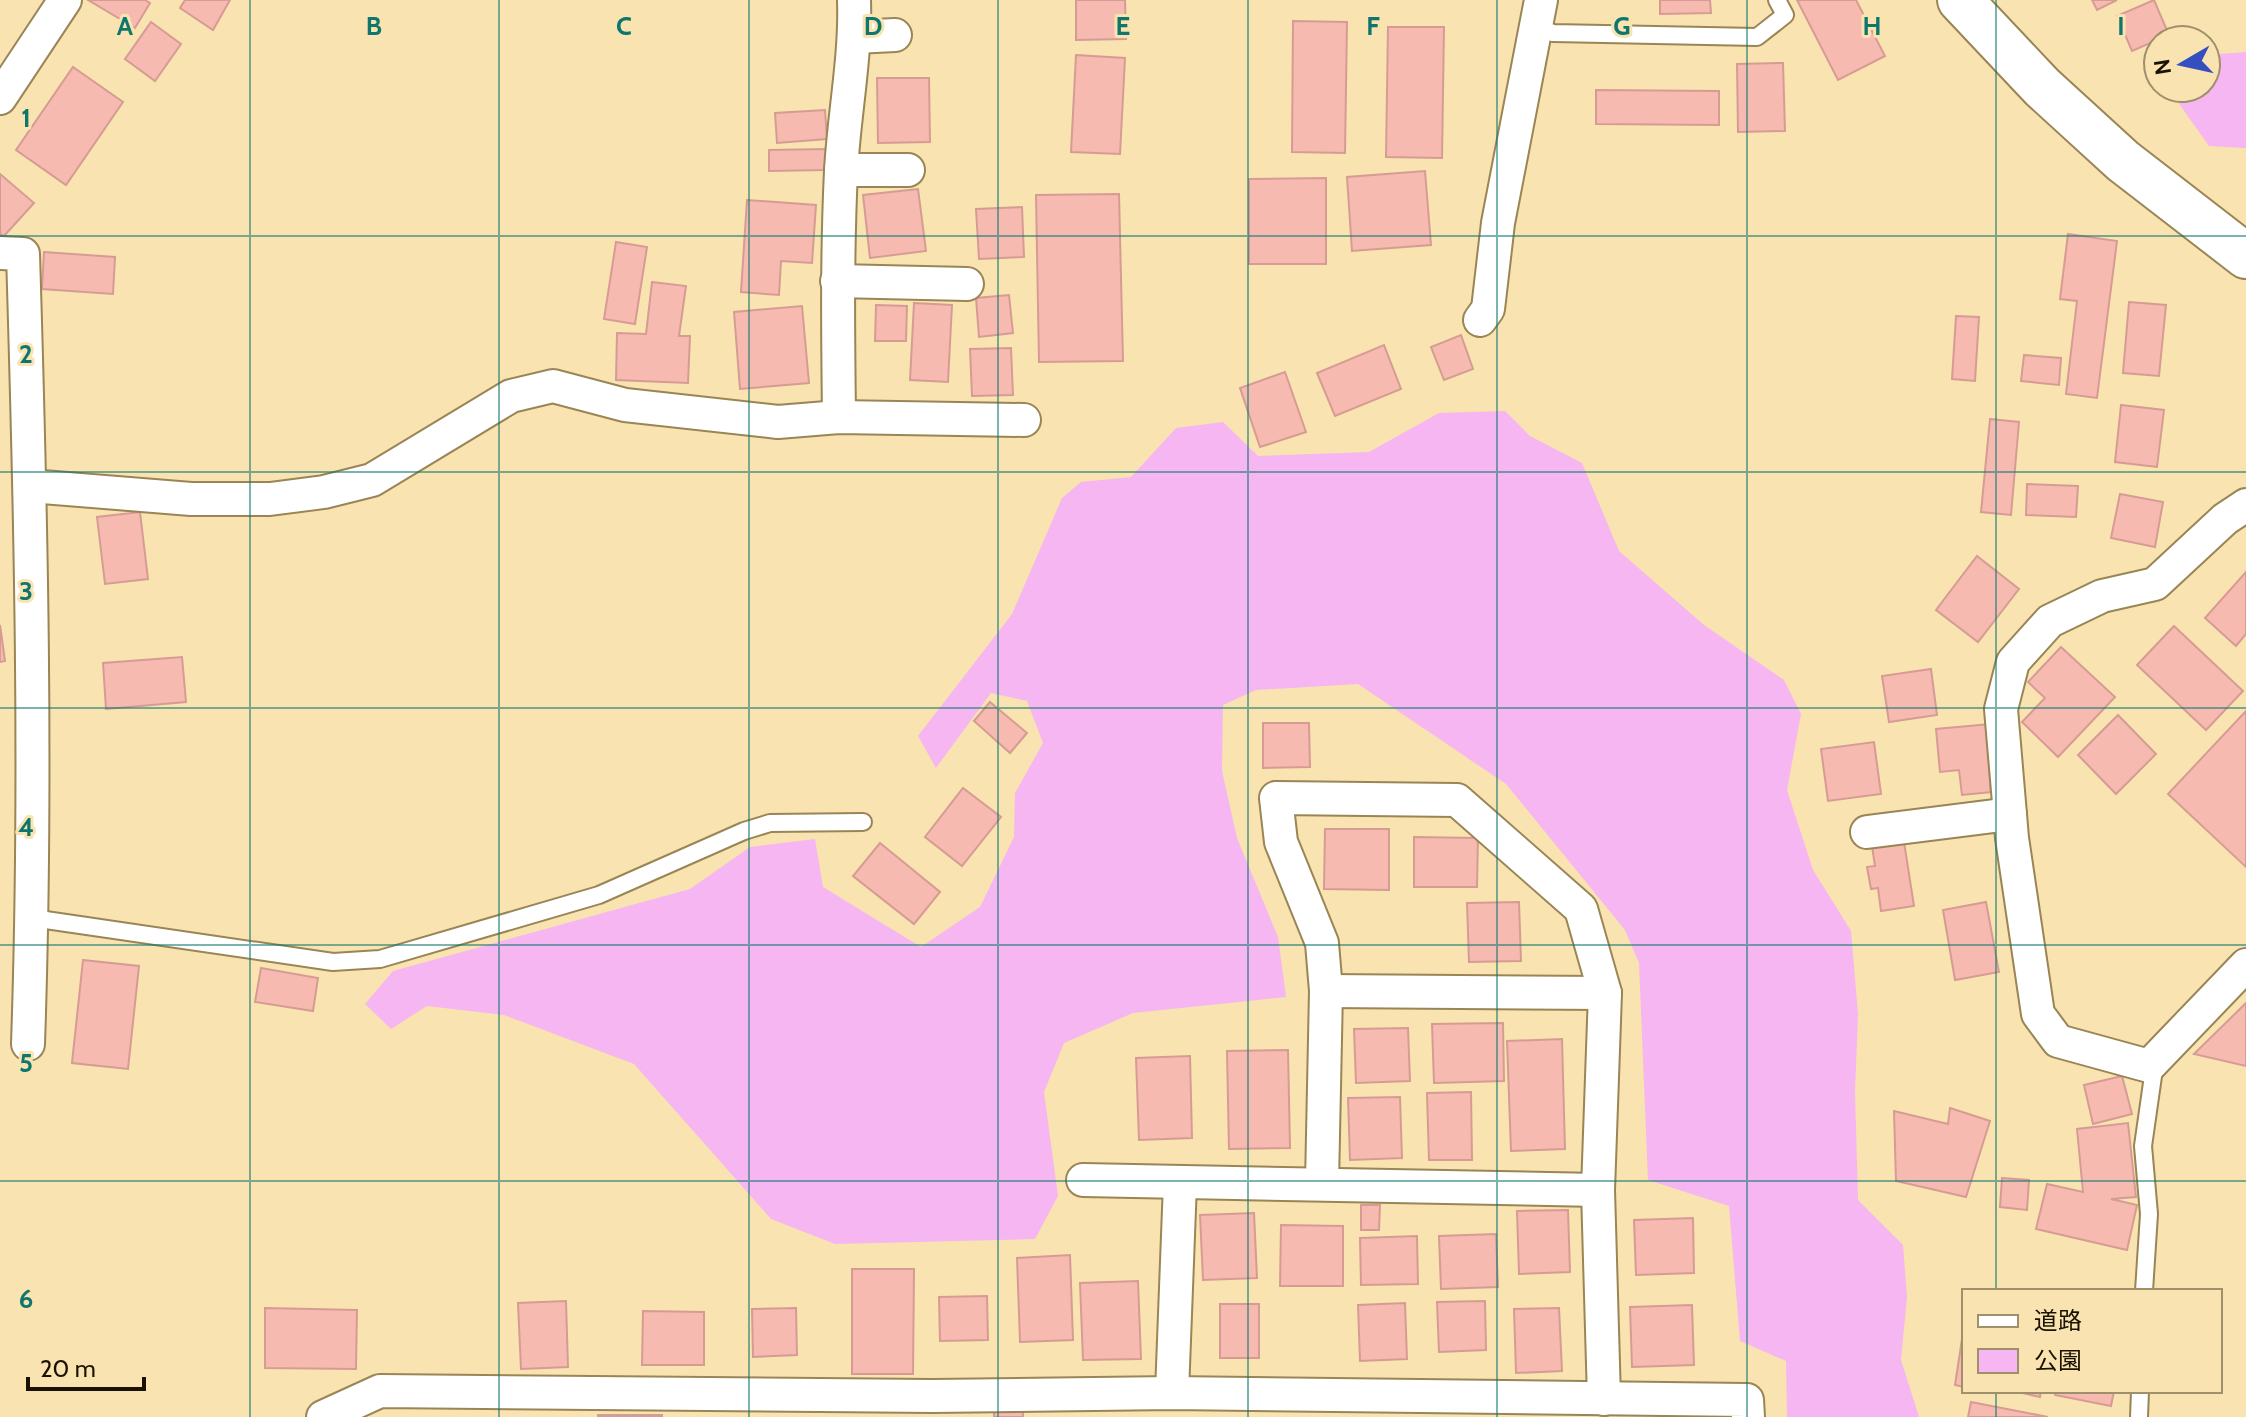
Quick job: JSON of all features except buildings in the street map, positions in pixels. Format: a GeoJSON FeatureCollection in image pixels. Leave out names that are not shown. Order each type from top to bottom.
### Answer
{"type":"FeatureCollection","features":[{"type":"Feature","properties":{"kind":"street"},"geometry":{"type":"LineString","coordinates":[[0,98],[65,0]]}},
{"type":"Feature","properties":{"kind":"street"},"geometry":{"type":"LineString","coordinates":[[839,417],[837,281],[841,170],[855,37],[854,0]]}},
{"type":"Feature","properties":{"kind":"street"},"geometry":{"type":"LineString","coordinates":[[1960,0],[2042,87],[2123,161],[2246,256]]}},
{"type":"Feature","properties":{"kind":"street"},"geometry":{"type":"LineString","coordinates":[[1480,320],[1488,309],[1498,223],[1537,14]]}},
{"type":"Feature","properties":{"kind":"street"},"geometry":{"type":"LineString","coordinates":[[855,37],[895,35]]}},
{"type":"Feature","properties":{"kind":"street"},"geometry":{"type":"LineString","coordinates":[[841,170],[908,170]]}},
{"type":"Feature","properties":{"kind":"street"},"geometry":{"type":"LineString","coordinates":[[0,253],[23,254],[30,486],[32,918],[28,1044]]}},
{"type":"Feature","properties":{"kind":"street"},"geometry":{"type":"LineString","coordinates":[[837,281],[967,284]]}},
{"type":"Feature","properties":{"kind":"street"},"geometry":{"type":"LineString","coordinates":[[30,486],[191,499],[270,499],[324,492],[372,480],[511,396],[553,386],[625,405],[778,422],[839,417],[1024,420]]}},
{"type":"Feature","properties":{"kind":"street"},"geometry":{"type":"LineString","coordinates":[[2246,505],[2225,519],[2155,584],[2102,596],[2050,621],[2013,662],[2001,709],[2010,814],[2038,1014],[2058,1041],[2149,1066],[2246,965]]}},
{"type":"Feature","properties":{"kind":"street"},"geometry":{"type":"LineString","coordinates":[[1322,1183],[1326,991],[1322,943],[1281,842],[1276,798],[1457,800],[1581,909],[1605,993],[1598,1190],[1604,1399]]}},
{"type":"Feature","properties":{"kind":"street"},"geometry":{"type":"LineString","coordinates":[[1867,832],[2010,814]]}},
{"type":"Feature","properties":{"kind":"street"},"geometry":{"type":"LineString","coordinates":[[1326,991],[1605,993]]}},
{"type":"Feature","properties":{"kind":"street"},"geometry":{"type":"LineString","coordinates":[[1083,1180],[1598,1190]]}},
{"type":"Feature","properties":{"kind":"street"},"geometry":{"type":"LineString","coordinates":[[1172,1393],[1180,1183]]}},
{"type":"Feature","properties":{"kind":"street"},"geometry":{"type":"LineString","coordinates":[[323,1417],[380,1391],[932,1407],[1172,1393],[1747,1400],[1748,1417]]}},
{"type":"Feature","properties":{"kind":"lane"},"geometry":{"type":"LineString","coordinates":[[1537,14],[1553,33],[1757,37],[1785,15],[1777,0]]}},
{"type":"Feature","properties":{"kind":"lane"},"geometry":{"type":"LineString","coordinates":[[32,918],[333,962],[380,959],[599,895],[744,831],[770,823],[863,822]]}},
{"type":"Feature","properties":{"kind":"lane"},"geometry":{"type":"LineString","coordinates":[[2144,1289],[2149,1214],[2143,1146],[2155,1060]]}},
{"type":"Feature","properties":{"kind":"lane"},"geometry":{"type":"LineString","coordinates":[[2139,1417],[2140,1393]]}},
{"type":"Feature","properties":{"kind":"green space"},"geometry":{"type":"Polygon","coordinates":[[[2246,52],[2246,148],[2209,146],[2179,104],[2222,104],[2222,54],[2246,52]]]}},
{"type":"Feature","properties":{"kind":"green space"},"geometry":{"type":"Polygon","coordinates":[[[1505,411],[1530,436],[1582,463],[1619,551],[1704,625],[1784,680],[1801,714],[1787,790],[1813,870],[1851,931],[1858,1014],[1855,1092],[1858,1200],[1903,1245],[1907,1297],[1901,1360],[1919,1417],[1787,1417],[1786,1361],[1740,1341],[1729,1206],[1648,1180],[1639,963],[1625,930],[1506,784],[1358,684],[1256,690],[1223,705],[1222,771],[1237,838],[1278,937],[1286,997],[1133,1013],[1064,1043],[1044,1092],[1058,1196],[1035,1239],[835,1244],[771,1219],[634,1064],[504,1015],[427,1006],[391,1029],[365,1004],[393,971],[690,889],[750,847],[815,839],[823,887],[921,947],[980,907],[1014,837],[1015,793],[1043,743],[1027,701],[991,693],[936,768],[918,736],[1012,614],[1062,498],[1081,482],[1131,477],[1176,428],[1223,422],[1258,456],[1369,452],[1439,413],[1505,411]]]}}]}
